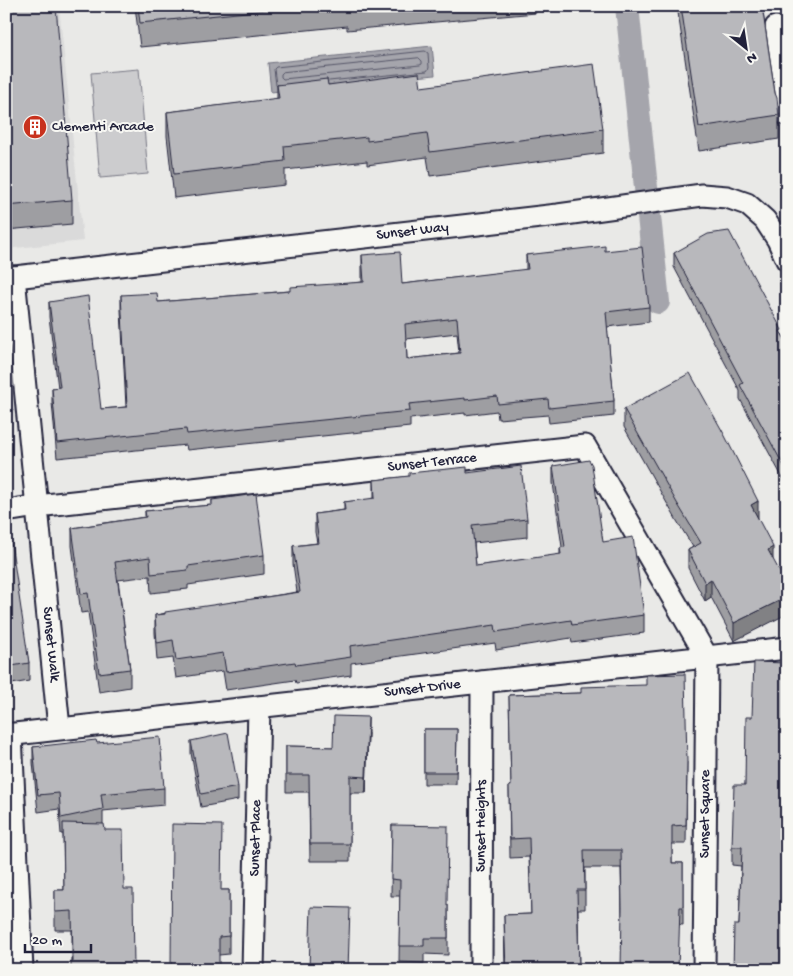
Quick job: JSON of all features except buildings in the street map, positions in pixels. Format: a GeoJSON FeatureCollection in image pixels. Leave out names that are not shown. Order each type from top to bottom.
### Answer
{"type":"FeatureCollection","features":[{"type":"Feature","properties":{"kind":"street"},"geometry":{"type":"LineString","coordinates":[[777,27],[787,115]]}},
{"type":"Feature","properties":{"kind":"street","name":"Sunset Way"},"geometry":{"type":"LineString","coordinates":[[10,277],[558,215],[702,195],[728,197],[746,204],[782,238],[787,260]]}},
{"type":"Feature","properties":{"kind":"street","name":"Sunset Walk"},"geometry":{"type":"LineString","coordinates":[[10,277],[37,506],[59,728]]}},
{"type":"Feature","properties":{"kind":"street","name":"Sunset Terrace"},"geometry":{"type":"LineString","coordinates":[[37,506],[585,446],[706,657]]}},
{"type":"Feature","properties":{"kind":"street"},"geometry":{"type":"LineString","coordinates":[[6,511],[37,506]]}},
{"type":"Feature","properties":{"kind":"street","name":"Sunset Drive"},"geometry":{"type":"LineString","coordinates":[[59,728],[787,648]]}},
{"type":"Feature","properties":{"kind":"street","name":"Sunset Square"},"geometry":{"type":"LineString","coordinates":[[704,970],[706,657]]}},
{"type":"Feature","properties":{"kind":"street","name":"Sunset Heights"},"geometry":{"type":"LineString","coordinates":[[482,682],[482,970]]}},
{"type":"Feature","properties":{"kind":"street","name":"Sunset Place"},"geometry":{"type":"LineString","coordinates":[[253,970],[259,706]]}},
{"type":"Feature","properties":{"kind":"street"},"geometry":{"type":"LineString","coordinates":[[22,970],[9,735],[59,728]]}},
{"type":"Feature","properties":{"kind":"shaded area","name":"Clementi Arcade"},"geometry":{"type":"Polygon","coordinates":[[[6,6],[59,6],[83,241],[6,249],[6,6]]]}},
{"type":"Feature","properties":{"kind":"shaded area"},"geometry":{"type":"Polygon","coordinates":[[[139,69],[148,174],[100,178],[91,73],[139,69]]]}},
{"type":"Feature","properties":{"kind":"water"},"geometry":{"type":"Polygon","coordinates":[[[432,46],[435,75],[271,92],[268,63],[432,46]]]}},
{"type":"Feature","properties":{"kind":"waterway"},"geometry":{"type":"LineString","coordinates":[[627,6],[658,302]]}},
{"type":"Feature","properties":{"kind":"place","name":"Clementi Arcade"},"geometry":{"type":"Point","coordinates":[35,127]}}]}
